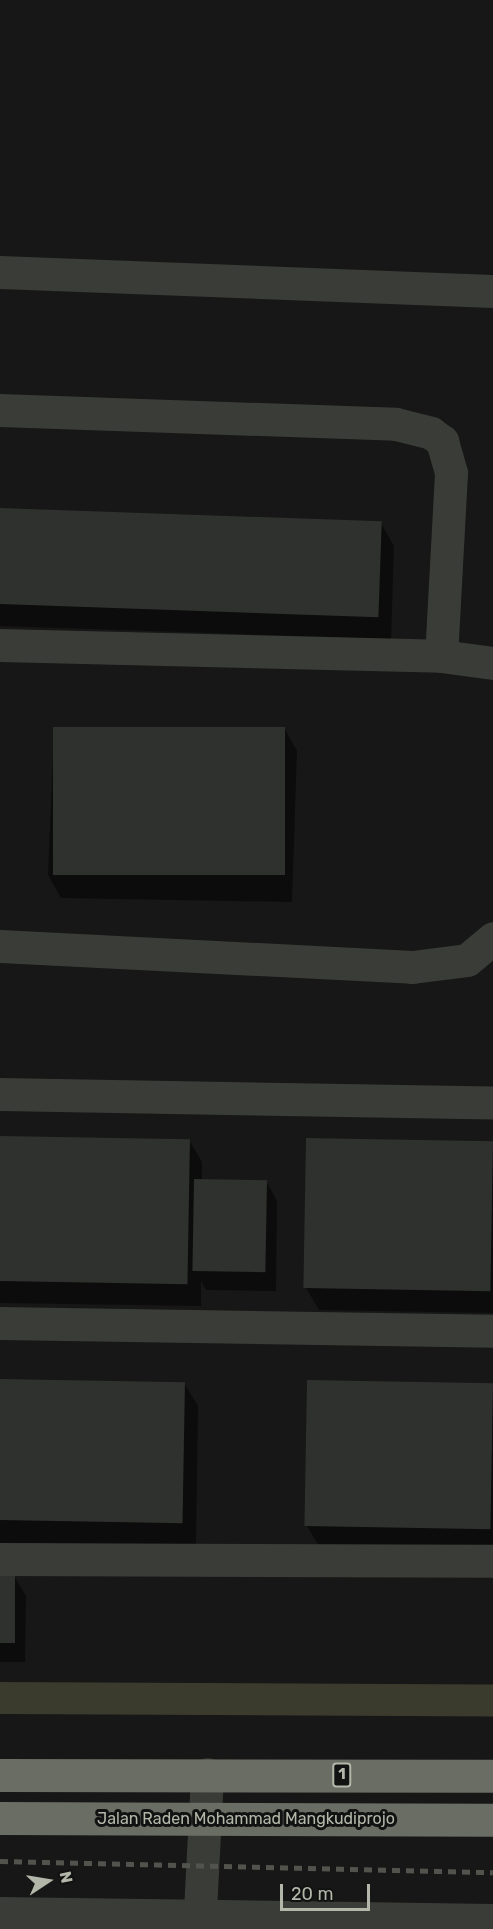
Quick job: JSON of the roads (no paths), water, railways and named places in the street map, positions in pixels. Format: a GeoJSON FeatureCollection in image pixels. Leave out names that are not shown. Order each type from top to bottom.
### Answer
{"type":"FeatureCollection","features":[{"type":"Feature","properties":{"kind":"highway","name":"1"},"geometry":{"type":"LineString","coordinates":[[0,1775],[493,1776]]}},
{"type":"Feature","properties":{"kind":"highway","name":"Jalan Raden Mohammad Mangkudiprojo"},"geometry":{"type":"LineString","coordinates":[[0,1818],[493,1820]]}},
{"type":"Feature","properties":{"kind":"street"},"geometry":{"type":"LineString","coordinates":[[0,272],[493,291]]}},
{"type":"Feature","properties":{"kind":"street"},"geometry":{"type":"LineString","coordinates":[[0,410],[396,424],[431,433],[442,441],[451,473],[441,656]]}},
{"type":"Feature","properties":{"kind":"street"},"geometry":{"type":"LineString","coordinates":[[0,645],[441,656],[493,663]]}},
{"type":"Feature","properties":{"kind":"street"},"geometry":{"type":"LineString","coordinates":[[0,946],[412,967],[467,960],[493,938]]}},
{"type":"Feature","properties":{"kind":"street"},"geometry":{"type":"LineString","coordinates":[[0,1094],[493,1103]]}},
{"type":"Feature","properties":{"kind":"street"},"geometry":{"type":"LineString","coordinates":[[0,1323],[493,1331]]}},
{"type":"Feature","properties":{"kind":"street"},"geometry":{"type":"LineString","coordinates":[[0,1559],[493,1561]]}},
{"type":"Feature","properties":{"kind":"street"},"geometry":{"type":"LineString","coordinates":[[200,1922],[207,1820],[207,1774]]}},
{"type":"Feature","properties":{"kind":"street"},"geometry":{"type":"LineString","coordinates":[[0,1913],[200,1922],[493,1920]]}},
{"type":"Feature","properties":{"kind":"waterway"},"geometry":{"type":"LineString","coordinates":[[0,1698],[493,1701]]}},
{"type":"Feature","properties":{"kind":"railway"},"geometry":{"type":"LineString","coordinates":[[0,1861],[493,1872]]}}]}
